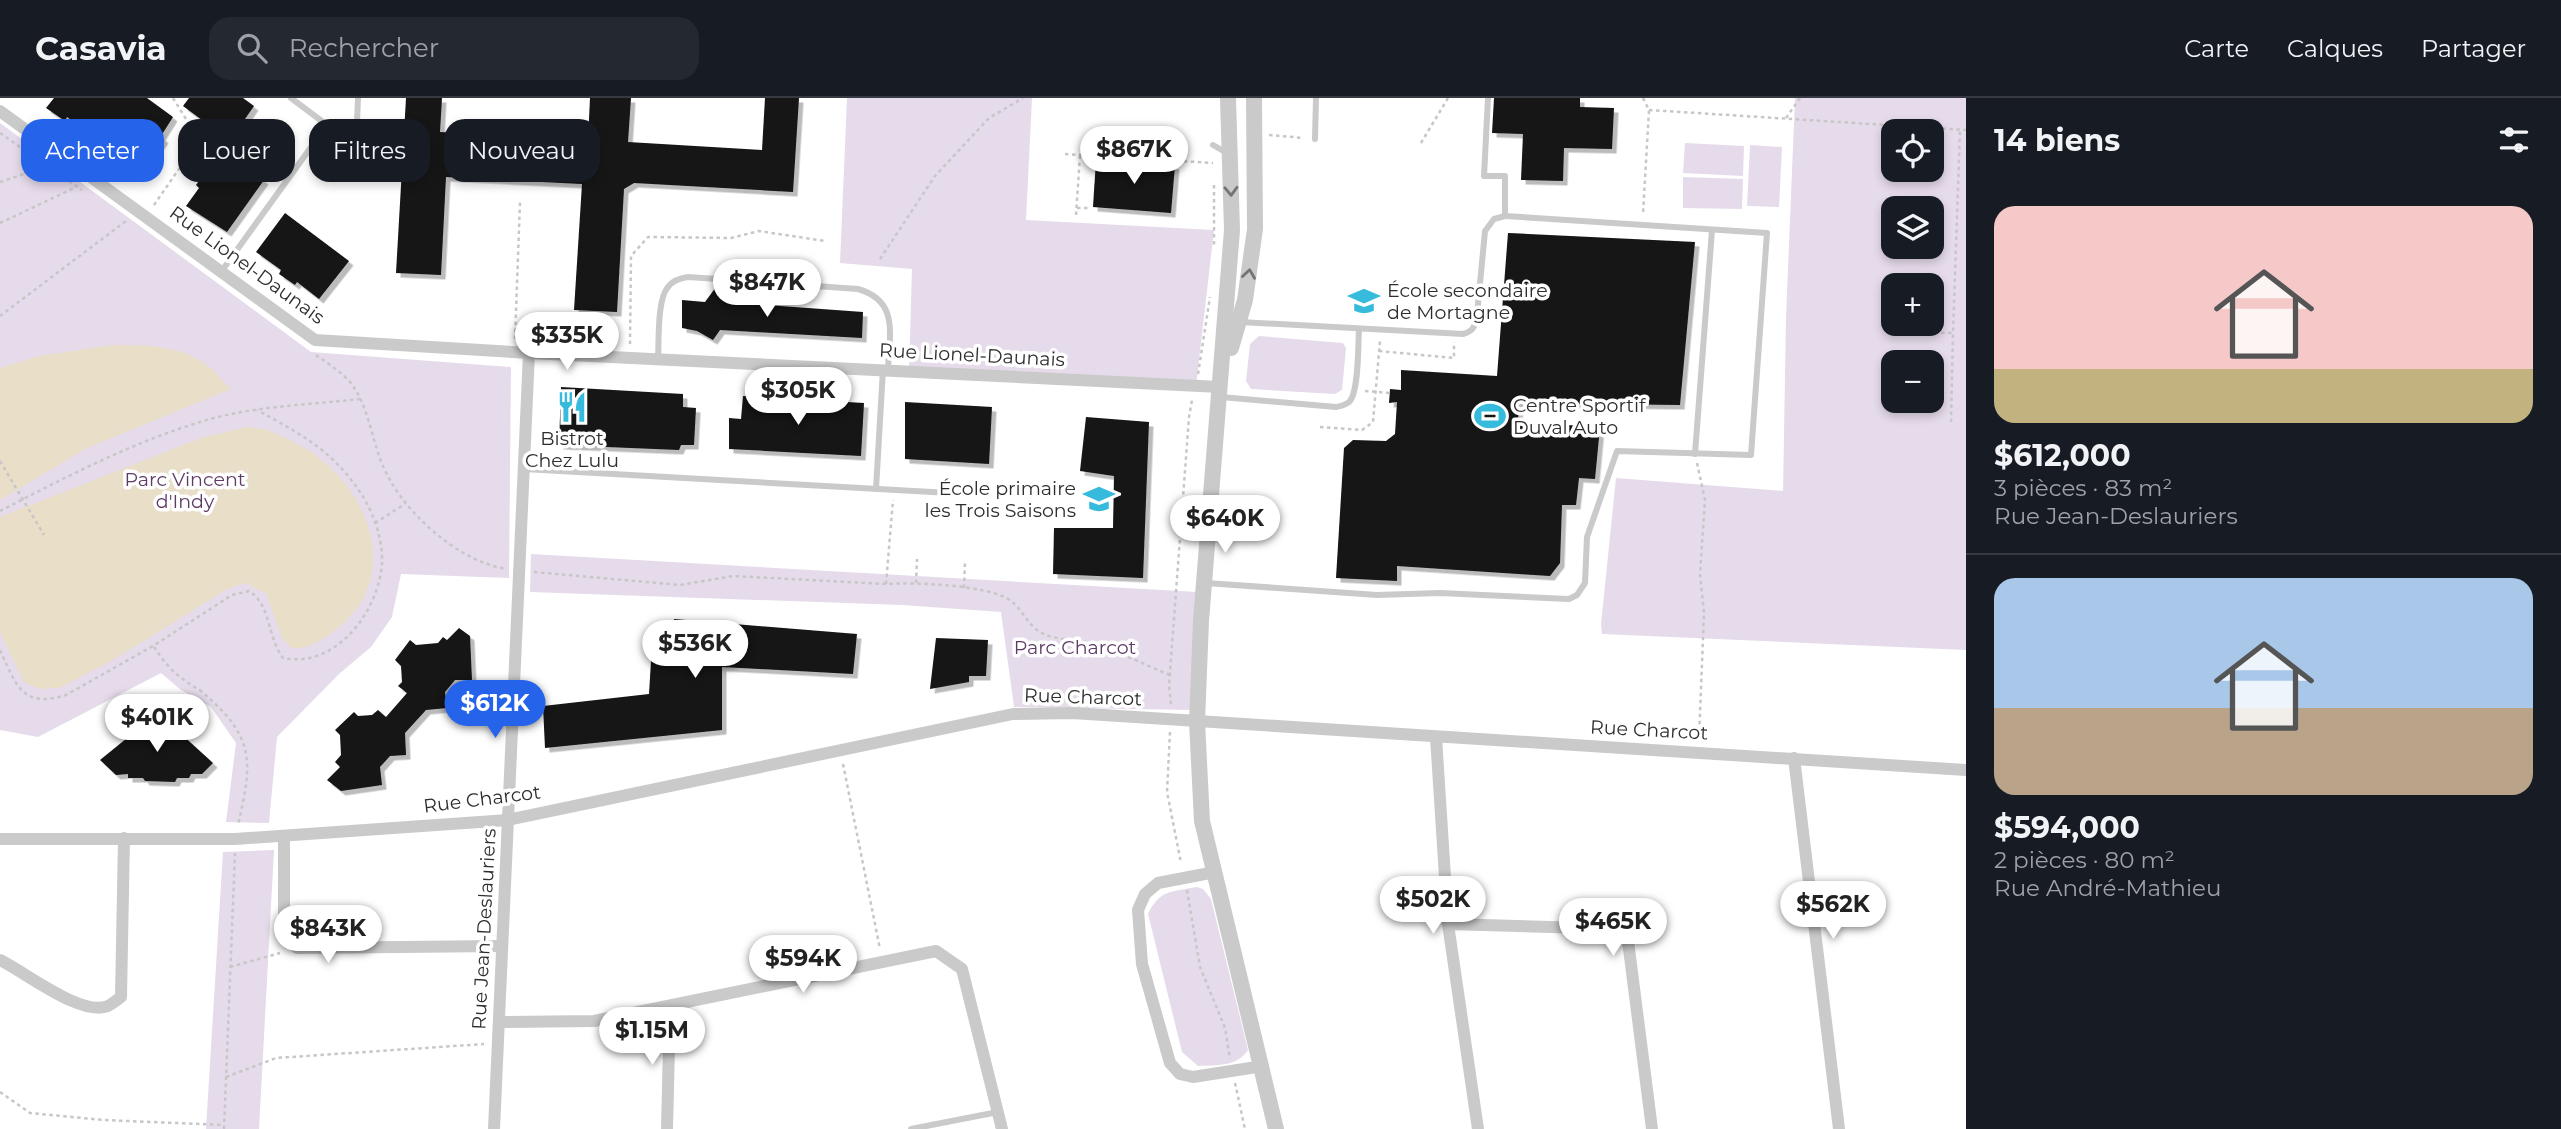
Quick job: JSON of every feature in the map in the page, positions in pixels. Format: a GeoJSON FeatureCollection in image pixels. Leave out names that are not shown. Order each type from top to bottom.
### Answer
{"type":"FeatureCollection","features":[{"type":"Feature","properties":{"kind":"street"},"geometry":{"type":"LineString","coordinates":[[1228,98],[1232,230],[1197,722],[1202,821],[1276,1129]]}},
{"type":"Feature","properties":{"kind":"street"},"geometry":{"type":"LineString","coordinates":[[1220,392],[1245,300],[1255,229],[1254,98]]}},
{"type":"Feature","properties":{"kind":"street","name":"Rue Lionel-Daunais"},"geometry":{"type":"LineString","coordinates":[[0,111],[316,340],[886,370],[1220,392]]}},
{"type":"Feature","properties":{"kind":"street","name":"Rue Jean-Deslauriers"},"geometry":{"type":"LineString","coordinates":[[494,1129],[529,353]]}},
{"type":"Feature","properties":{"kind":"street","name":"Rue Charcot"},"geometry":{"type":"LineString","coordinates":[[0,839],[235,839],[508,820],[1013,714],[1072,713],[1966,770]]}},
{"type":"Feature","properties":{"kind":"street"},"geometry":{"type":"LineString","coordinates":[[1436,737],[1448,924],[1478,1129]]}},
{"type":"Feature","properties":{"kind":"street"},"geometry":{"type":"LineString","coordinates":[[1794,758],[1839,1129]]}},
{"type":"Feature","properties":{"kind":"street"},"geometry":{"type":"LineString","coordinates":[[284,836],[284,933],[296,948],[502,946]]}},
{"type":"Feature","properties":{"kind":"street"},"geometry":{"type":"LineString","coordinates":[[0,960],[69,1000],[89,1008],[107,1007],[121,997],[124,838]]}},
{"type":"Feature","properties":{"kind":"street"},"geometry":{"type":"LineString","coordinates":[[1215,872],[1158,883],[1145,894],[1138,910],[1142,964],[1170,1063],[1180,1074],[1193,1077],[1263,1066]]}},
{"type":"Feature","properties":{"kind":"street"},"geometry":{"type":"LineString","coordinates":[[1448,924],[1618,929],[1628,941],[1652,1129]]}},
{"type":"Feature","properties":{"kind":"street"},"geometry":{"type":"LineString","coordinates":[[499,1022],[594,1021],[936,951],[962,969],[1002,1129]]}},
{"type":"Feature","properties":{"kind":"street"},"geometry":{"type":"LineString","coordinates":[[667,1129],[670,1006]]}},
{"type":"Feature","properties":{"kind":"lane"},"geometry":{"type":"LineString","coordinates":[[291,98],[319,119]]}},
{"type":"Feature","properties":{"kind":"lane"},"geometry":{"type":"LineString","coordinates":[[356,119],[358,98]]}},
{"type":"Feature","properties":{"kind":"lane"},"geometry":{"type":"LineString","coordinates":[[1315,139],[1316,98]]}},
{"type":"Feature","properties":{"kind":"lane"},"geometry":{"type":"LineString","coordinates":[[1488,98],[1484,176],[1505,176],[1505,216]]}},
{"type":"Feature","properties":{"kind":"lane"},"geometry":{"type":"LineString","coordinates":[[1213,145],[1230,155]]}},
{"type":"Feature","properties":{"kind":"lane"},"geometry":{"type":"LineString","coordinates":[[295,170],[309,150]]}},
{"type":"Feature","properties":{"kind":"lane"},"geometry":{"type":"LineString","coordinates":[[221,272],[286,182]]}},
{"type":"Feature","properties":{"kind":"lane"},"geometry":{"type":"LineString","coordinates":[[1205,583],[1377,595],[1440,593],[1569,599],[1577,595],[1585,583],[1587,537],[1617,451],[1751,455],[1767,233],[1505,216],[1494,219],[1485,230],[1477,314],[1475,326],[1470,332],[1463,334],[1238,321]]}},
{"type":"Feature","properties":{"kind":"lane"},"geometry":{"type":"LineString","coordinates":[[1695,454],[1712,230]]}},
{"type":"Feature","properties":{"kind":"lane"},"geometry":{"type":"LineString","coordinates":[[658,359],[665,289],[677,279],[688,277],[858,289],[868,292],[878,298],[888,312],[876,489]]}},
{"type":"Feature","properties":{"kind":"lane"},"geometry":{"type":"LineString","coordinates":[[1220,392],[1344,406],[1353,396],[1359,328]]}},
{"type":"Feature","properties":{"kind":"lane"},"geometry":{"type":"LineString","coordinates":[[524,469],[968,494]]}},
{"type":"Feature","properties":{"kind":"lane"},"geometry":{"type":"LineString","coordinates":[[911,1129],[998,1112]]}},
{"type":"Feature","properties":{"kind":"path"},"geometry":{"type":"LineString","coordinates":[[173,98],[186,119]]}},
{"type":"Feature","properties":{"kind":"path"},"geometry":{"type":"LineString","coordinates":[[880,259],[935,176],[989,118],[1023,98]]}},
{"type":"Feature","properties":{"kind":"path"},"geometry":{"type":"LineString","coordinates":[[1421,143],[1448,98]]}},
{"type":"Feature","properties":{"kind":"path"},"geometry":{"type":"LineString","coordinates":[[1642,224],[1649,110],[1643,98]]}},
{"type":"Feature","properties":{"kind":"path"},"geometry":{"type":"LineString","coordinates":[[1786,119],[1800,98]]}},
{"type":"Feature","properties":{"kind":"path"},"geometry":{"type":"LineString","coordinates":[[1649,110],[1966,130]]}},
{"type":"Feature","properties":{"kind":"path"},"geometry":{"type":"LineString","coordinates":[[1951,422],[1960,130]]}},
{"type":"Feature","properties":{"kind":"path"},"geometry":{"type":"LineString","coordinates":[[1254,134],[1315,139]]}},
{"type":"Feature","properties":{"kind":"path"},"geometry":{"type":"LineString","coordinates":[[1065,154],[1213,163],[1213,145]]}},
{"type":"Feature","properties":{"kind":"path"},"geometry":{"type":"LineString","coordinates":[[1076,215],[1080,155]]}},
{"type":"Feature","properties":{"kind":"path"},"geometry":{"type":"LineString","coordinates":[[146,217],[178,171]]}},
{"type":"Feature","properties":{"kind":"path"},"geometry":{"type":"LineString","coordinates":[[0,182],[21,175]]}},
{"type":"Feature","properties":{"kind":"path"},"geometry":{"type":"LineString","coordinates":[[1213,176],[1214,250]]}},
{"type":"Feature","properties":{"kind":"path"},"geometry":{"type":"LineString","coordinates":[[0,223],[77,186]]}},
{"type":"Feature","properties":{"kind":"path"},"geometry":{"type":"LineString","coordinates":[[514,352],[520,202]]}},
{"type":"Feature","properties":{"kind":"path"},"geometry":{"type":"LineString","coordinates":[[1077,208],[1089,208]]}},
{"type":"Feature","properties":{"kind":"path"},"geometry":{"type":"LineString","coordinates":[[0,316],[127,220]]}},
{"type":"Feature","properties":{"kind":"path"},"geometry":{"type":"LineString","coordinates":[[630,358],[631,256],[648,237],[731,238],[759,231],[825,241]]}},
{"type":"Feature","properties":{"kind":"path"},"geometry":{"type":"LineString","coordinates":[[1199,371],[1211,288]]}},
{"type":"Feature","properties":{"kind":"path"},"geometry":{"type":"LineString","coordinates":[[1944,333],[1953,333]]}},
{"type":"Feature","properties":{"kind":"path"},"geometry":{"type":"LineString","coordinates":[[1320,427],[1363,430],[1373,422],[1381,338]]}},
{"type":"Feature","properties":{"kind":"path"},"geometry":{"type":"LineString","coordinates":[[1380,351],[1454,358],[1454,344]]}},
{"type":"Feature","properties":{"kind":"path"},"geometry":{"type":"LineString","coordinates":[[1377,392],[1390,393]]}},
{"type":"Feature","properties":{"kind":"path"},"geometry":{"type":"LineString","coordinates":[[0,511],[135,447],[201,421],[257,410],[359,399]]}},
{"type":"Feature","properties":{"kind":"path"},"geometry":{"type":"LineString","coordinates":[[1171,705],[1170,675],[1192,401]]}},
{"type":"Feature","properties":{"kind":"path"},"geometry":{"type":"LineString","coordinates":[[0,650],[26,696],[40,700],[66,695],[153,646],[232,595],[249,592],[257,596],[263,605],[274,647],[283,658],[306,660],[342,641],[362,621],[374,597],[382,560],[376,523],[360,493],[338,464],[312,440],[257,410]]}},
{"type":"Feature","properties":{"kind":"path"},"geometry":{"type":"LineString","coordinates":[[1695,454],[1705,500],[1700,574],[1704,613],[1698,752]]}},
{"type":"Feature","properties":{"kind":"path"},"geometry":{"type":"LineString","coordinates":[[0,461],[44,535]]}},
{"type":"Feature","properties":{"kind":"path"},"geometry":{"type":"LineString","coordinates":[[886,584],[893,490]]}},
{"type":"Feature","properties":{"kind":"path"},"geometry":{"type":"LineString","coordinates":[[376,523],[405,503]]}},
{"type":"Feature","properties":{"kind":"path"},"geometry":{"type":"LineString","coordinates":[[916,584],[917,559]]}},
{"type":"Feature","properties":{"kind":"path"},"geometry":{"type":"LineString","coordinates":[[964,588],[965,561]]}},
{"type":"Feature","properties":{"kind":"path"},"geometry":{"type":"LineString","coordinates":[[1094,644],[1170,675]]}},
{"type":"Feature","properties":{"kind":"path"},"geometry":{"type":"LineString","coordinates":[[0,1092],[30,1113],[224,1127],[235,839],[248,783],[247,747],[229,719],[198,689],[165,663],[153,646]]}},
{"type":"Feature","properties":{"kind":"path"},"geometry":{"type":"LineString","coordinates":[[1170,734],[1167,792],[1182,867]]}},
{"type":"Feature","properties":{"kind":"path"},"geometry":{"type":"LineString","coordinates":[[840,750],[883,962]]}},
{"type":"Feature","properties":{"kind":"path"},"geometry":{"type":"LineString","coordinates":[[1186,884],[1200,967],[1225,1028],[1231,1062]]}},
{"type":"Feature","properties":{"kind":"path"},"geometry":{"type":"LineString","coordinates":[[230,967],[296,948]]}},
{"type":"Feature","properties":{"kind":"path"},"geometry":{"type":"LineString","coordinates":[[226,1077],[275,1058],[498,1043]]}},
{"type":"Feature","properties":{"kind":"path"},"geometry":{"type":"LineString","coordinates":[[1234,1080],[1245,1129]]}},
{"type":"Feature","properties":{"kind":"green space"},"geometry":{"type":"Polygon","coordinates":[[[847,98],[1032,98],[1026,220],[1214,230],[1196,386],[909,371],[912,269],[840,263],[847,98]]]}},
{"type":"Feature","properties":{"kind":"green space"},"geometry":{"type":"Polygon","coordinates":[[[1795,98],[1966,98],[1966,650],[1602,634],[1616,478],[1783,491],[1786,318],[1795,98]]]}},
{"type":"Feature","properties":{"kind":"green space","name":"Parc Vincent d'Indy"},"geometry":{"type":"Polygon","coordinates":[[[0,123],[21,138],[21,182],[80,182],[311,352],[511,367],[509,578],[401,574],[392,617],[371,647],[339,674],[277,737],[269,823],[226,822],[236,743],[211,707],[181,690],[161,673],[38,737],[0,730],[0,123]]]}},
{"type":"Feature","properties":{"kind":"green space"},"geometry":{"type":"Polygon","coordinates":[[[1685,143],[1744,146],[1743,176],[1683,173],[1685,143]]]}},
{"type":"Feature","properties":{"kind":"green space"},"geometry":{"type":"Polygon","coordinates":[[[1750,145],[1782,147],[1779,207],[1747,206],[1750,145]]]}},
{"type":"Feature","properties":{"kind":"green space"},"geometry":{"type":"Polygon","coordinates":[[[1683,177],[1743,179],[1742,209],[1683,208],[1683,177]]]}},
{"type":"Feature","properties":{"kind":"green space"},"geometry":{"type":"Polygon","coordinates":[[[1259,336],[1343,343],[1346,348],[1342,390],[1335,394],[1251,389],[1246,381],[1250,344],[1259,336]]]}},
{"type":"Feature","properties":{"kind":"green space","name":"Parc Charcot"},"geometry":{"type":"Polygon","coordinates":[[[531,554],[1197,592],[1191,710],[1014,707],[1001,612],[902,605],[530,592],[531,554]]]}},
{"type":"Feature","properties":{"kind":"green space"},"geometry":{"type":"Polygon","coordinates":[[[274,850],[259,1129],[206,1129],[223,852],[274,850]]]}},
{"type":"Feature","properties":{"kind":"green space"},"geometry":{"type":"Polygon","coordinates":[[[1197,887],[1203,889],[1211,899],[1248,1050],[1238,1060],[1219,1065],[1198,1066],[1182,1052],[1148,914],[1162,896],[1197,887]]]}},
{"type":"Feature","properties":{"kind":"shaded area"},"geometry":{"type":"Polygon","coordinates":[[[113,345],[150,346],[186,354],[208,366],[231,389],[87,448],[0,500],[0,368],[40,356],[113,345]]]}},
{"type":"Feature","properties":{"kind":"shaded area"},"geometry":{"type":"Polygon","coordinates":[[[247,427],[279,435],[322,460],[343,481],[359,506],[370,533],[373,560],[368,587],[354,612],[317,642],[307,647],[291,648],[282,638],[266,593],[245,583],[229,588],[111,661],[67,684],[58,688],[39,689],[24,682],[0,632],[0,517],[201,438],[247,427]]]}},
{"type":"Feature","properties":{"kind":"building"},"geometry":{"type":"Polygon","coordinates":[[[54,98],[147,98],[173,117],[164,131],[164,119],[62,119],[46,108],[54,98]]]}},
{"type":"Feature","properties":{"kind":"building"},"geometry":{"type":"Polygon","coordinates":[[[189,98],[243,98],[254,106],[245,119],[201,119],[183,106],[189,98]]]}},
{"type":"Feature","properties":{"kind":"building"},"geometry":{"type":"Polygon","coordinates":[[[406,98],[442,98],[440,132],[444,132],[446,182],[441,275],[396,273],[401,182],[430,182],[430,119],[405,119],[406,98]]]}},
{"type":"Feature","properties":{"kind":"building"},"geometry":{"type":"Polygon","coordinates":[[[590,98],[631,98],[628,142],[762,150],[765,98],[799,98],[793,192],[634,183],[624,189],[617,312],[574,310],[582,184],[543,182],[600,182],[600,119],[589,119],[590,98]]]}},
{"type":"Feature","properties":{"kind":"building"},"geometry":{"type":"Polygon","coordinates":[[[1494,98],[1580,98],[1580,107],[1614,108],[1612,149],[1564,148],[1563,181],[1521,180],[1523,134],[1492,133],[1494,98]]]}},
{"type":"Feature","properties":{"kind":"building"},"geometry":{"type":"Polygon","coordinates":[[[1096,160],[1175,165],[1171,213],[1093,207],[1096,160]]]}},
{"type":"Feature","properties":{"kind":"building"},"geometry":{"type":"Polygon","coordinates":[[[198,182],[263,182],[227,232],[186,206],[199,188],[196,185],[198,182]]]}},
{"type":"Feature","properties":{"kind":"building"},"geometry":{"type":"Polygon","coordinates":[[[285,213],[349,261],[319,299],[297,282],[295,285],[279,274],[281,270],[256,252],[285,213]]]}},
{"type":"Feature","properties":{"kind":"building","name":"Centre Sportif Duval Auto"},"geometry":{"type":"Polygon","coordinates":[[[1508,233],[1695,242],[1680,405],[1519,403],[1518,422],[1600,427],[1595,479],[1579,478],[1576,505],[1562,505],[1560,563],[1550,576],[1397,566],[1397,581],[1336,578],[1344,448],[1353,440],[1386,441],[1395,434],[1397,402],[1389,403],[1390,389],[1401,390],[1401,370],[1497,376],[1508,233]]]}},
{"type":"Feature","properties":{"kind":"building"},"geometry":{"type":"Polygon","coordinates":[[[716,287],[739,303],[863,312],[862,338],[720,330],[713,340],[697,331],[682,328],[682,300],[705,302],[716,287]]]}},
{"type":"Feature","properties":{"kind":"building"},"geometry":{"type":"Polygon","coordinates":[[[561,387],[683,394],[683,407],[696,408],[694,445],[681,445],[679,450],[559,445],[561,387]]]}},
{"type":"Feature","properties":{"kind":"building"},"geometry":{"type":"Polygon","coordinates":[[[743,396],[864,403],[861,456],[729,449],[729,418],[741,419],[743,396]]]}},
{"type":"Feature","properties":{"kind":"building"},"geometry":{"type":"Polygon","coordinates":[[[905,402],[992,407],[989,464],[905,459],[905,402]]]}},
{"type":"Feature","properties":{"kind":"building"},"geometry":{"type":"Polygon","coordinates":[[[1086,417],[1149,422],[1143,578],[1053,574],[1054,528],[1113,528],[1114,476],[1080,471],[1086,417]]]}},
{"type":"Feature","properties":{"kind":"building"},"geometry":{"type":"Polygon","coordinates":[[[674,619],[857,634],[853,674],[722,667],[722,730],[545,748],[543,706],[649,694],[653,628],[675,628],[674,619]]]}},
{"type":"Feature","properties":{"kind":"building"},"geometry":{"type":"Polygon","coordinates":[[[459,628],[470,636],[472,680],[455,680],[445,692],[447,708],[426,710],[405,733],[406,755],[390,756],[380,767],[382,785],[341,791],[327,780],[340,767],[335,762],[341,755],[340,735],[335,730],[354,712],[358,716],[372,715],[378,710],[386,717],[407,693],[398,686],[402,682],[401,666],[395,660],[410,640],[416,645],[438,643],[443,637],[447,640],[459,628]]]}},
{"type":"Feature","properties":{"kind":"building"},"geometry":{"type":"Polygon","coordinates":[[[936,638],[988,640],[986,676],[969,676],[969,682],[930,689],[936,638]]]}},
{"type":"Feature","properties":{"kind":"building"},"geometry":{"type":"Polygon","coordinates":[[[149,713],[167,714],[168,722],[213,763],[202,774],[177,778],[175,782],[145,781],[143,778],[128,778],[128,774],[116,775],[100,760],[148,721],[149,713]]]}},
{"type":"Feature","properties":{"kind":"place","name":"École secondaire de Mortagne"},"geometry":{"type":"Point","coordinates":[1364,301]}},
{"type":"Feature","properties":{"kind":"place","name":"Bistrot Chez Lulu"},"geometry":{"type":"Point","coordinates":[572,407]}},
{"type":"Feature","properties":{"kind":"place","name":"Centre Sportif Duval Auto"},"geometry":{"type":"Point","coordinates":[1490,416]}},
{"type":"Feature","properties":{"kind":"place","name":"École primaire les Trois Saisons"},"geometry":{"type":"Point","coordinates":[1099,499]}}]}
